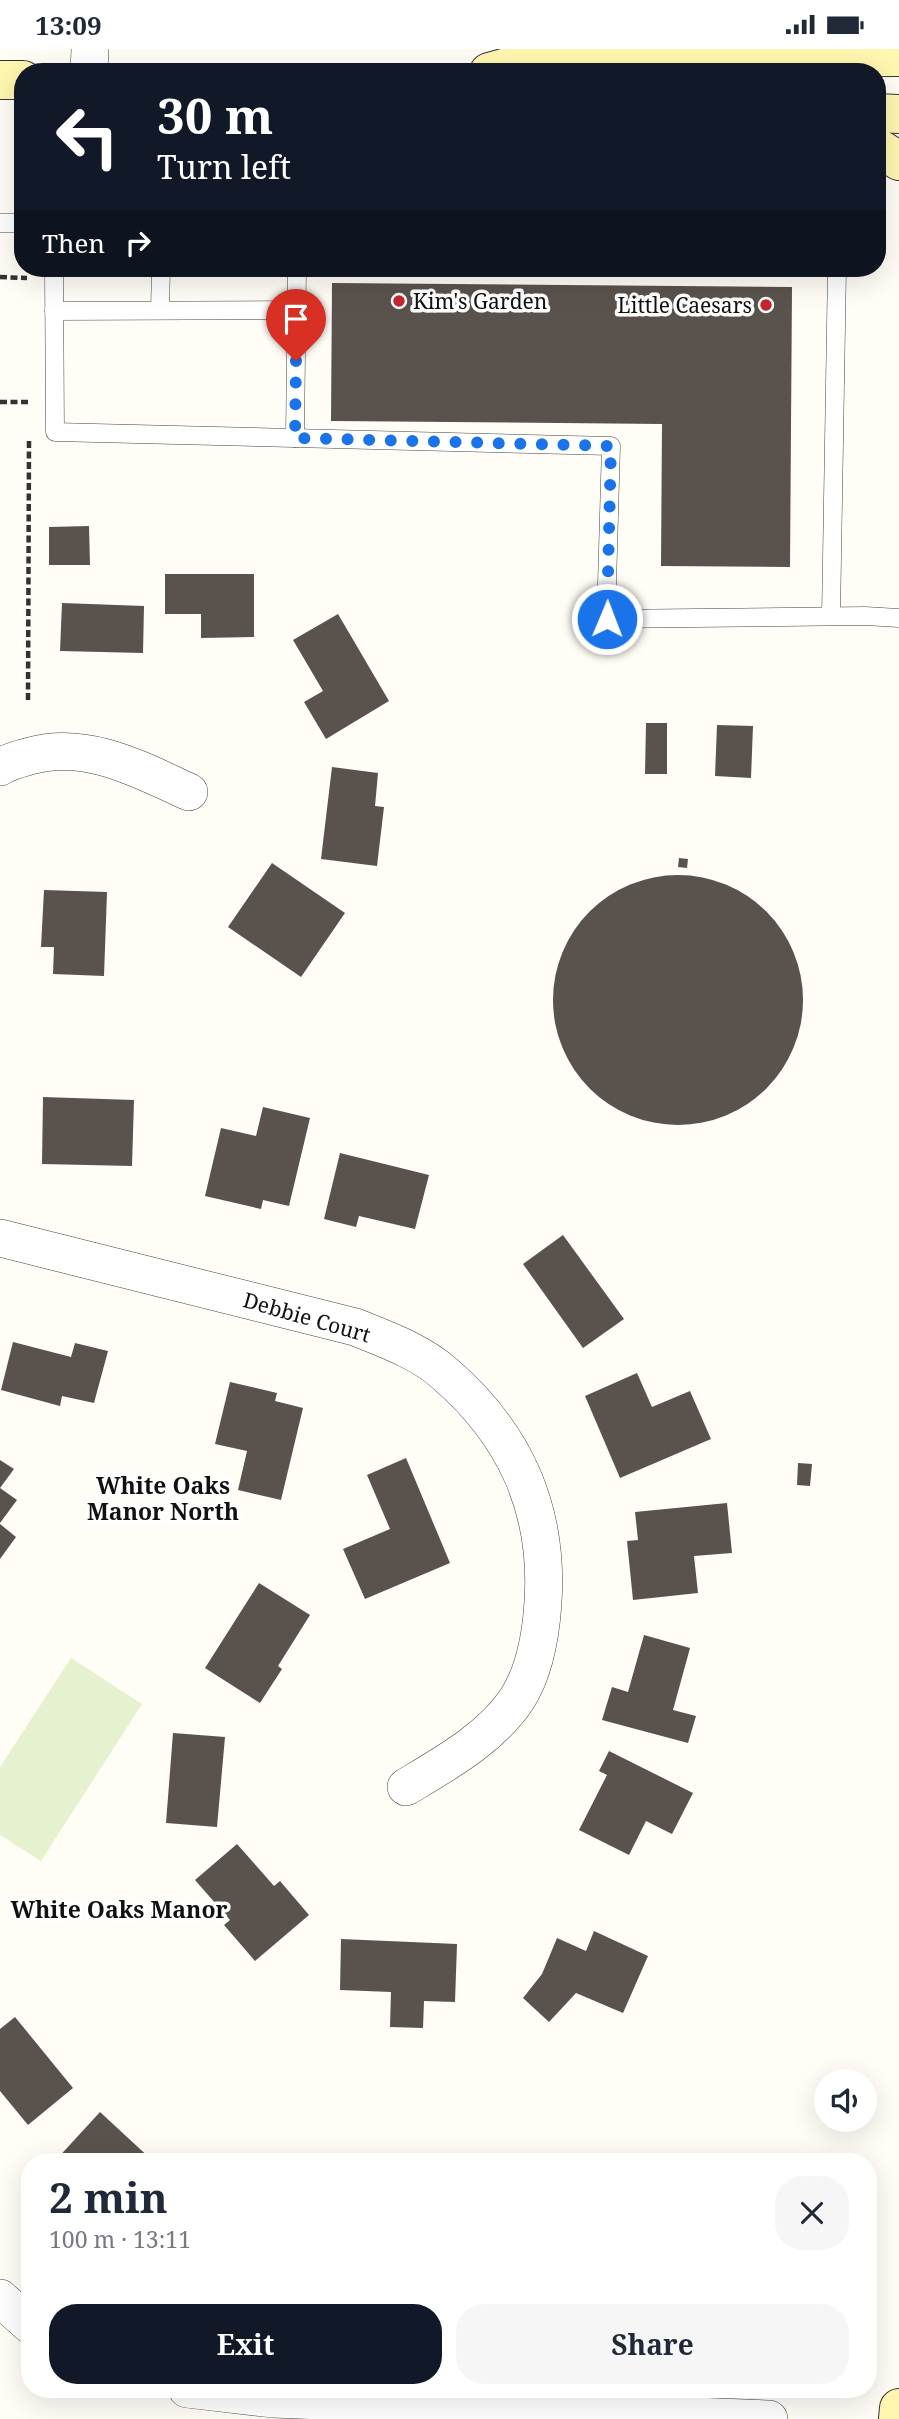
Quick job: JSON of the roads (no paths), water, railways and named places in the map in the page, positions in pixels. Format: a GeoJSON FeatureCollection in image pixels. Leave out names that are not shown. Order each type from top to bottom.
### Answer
{"type":"FeatureCollection","features":[{"type":"Feature","properties":{"kind":"main road"},"geometry":{"type":"LineString","coordinates":[[522,63],[533,60],[899,57]]}},
{"type":"Feature","properties":{"kind":"main road"},"geometry":{"type":"LineString","coordinates":[[898,2419],[899,2408]]}},
{"type":"Feature","properties":{"kind":"street"},"geometry":{"type":"LineString","coordinates":[[0,767],[48,750],[83,752],[126,763],[189,792]]}},
{"type":"Feature","properties":{"kind":"street","name":"Debbie Court"},"geometry":{"type":"LineString","coordinates":[[0,1238],[355,1327],[402,1346],[443,1372],[481,1410],[499,1434],[525,1478],[539,1525],[545,1572],[541,1628],[530,1672],[518,1698],[501,1719],[459,1755],[407,1787]]}},
{"type":"Feature","properties":{"kind":"street"},"geometry":{"type":"LineString","coordinates":[[0,2298],[21,2317]]}},
{"type":"Feature","properties":{"kind":"street"},"geometry":{"type":"LineString","coordinates":[[264,2398],[503,2414],[769,2419]]}},
{"type":"Feature","properties":{"kind":"lane"},"geometry":{"type":"LineString","coordinates":[[54,277],[55,432],[611,446],[607,619],[831,616],[899,618]]}},
{"type":"Feature","properties":{"kind":"lane"},"geometry":{"type":"LineString","coordinates":[[160,310],[161,277]]}},
{"type":"Feature","properties":{"kind":"lane"},"geometry":{"type":"LineString","coordinates":[[295,438],[297,277]]}},
{"type":"Feature","properties":{"kind":"lane"},"geometry":{"type":"LineString","coordinates":[[831,616],[837,277]]}},
{"type":"Feature","properties":{"kind":"lane"},"geometry":{"type":"LineString","coordinates":[[54,311],[297,310]]}},
{"type":"Feature","properties":{"kind":"place","name":"Kim's Garden"},"geometry":{"type":"Point","coordinates":[399,301]}},
{"type":"Feature","properties":{"kind":"place","name":"Little Caesars"},"geometry":{"type":"Point","coordinates":[766,305]}},
{"type":"Feature","properties":{"kind":"district","name":"White Oaks Manor North"},"geometry":{"type":"Point","coordinates":[163,1498]}},
{"type":"Feature","properties":{"kind":"district","name":"White Oaks Manor"},"geometry":{"type":"Point","coordinates":[119,1909]}}]}
